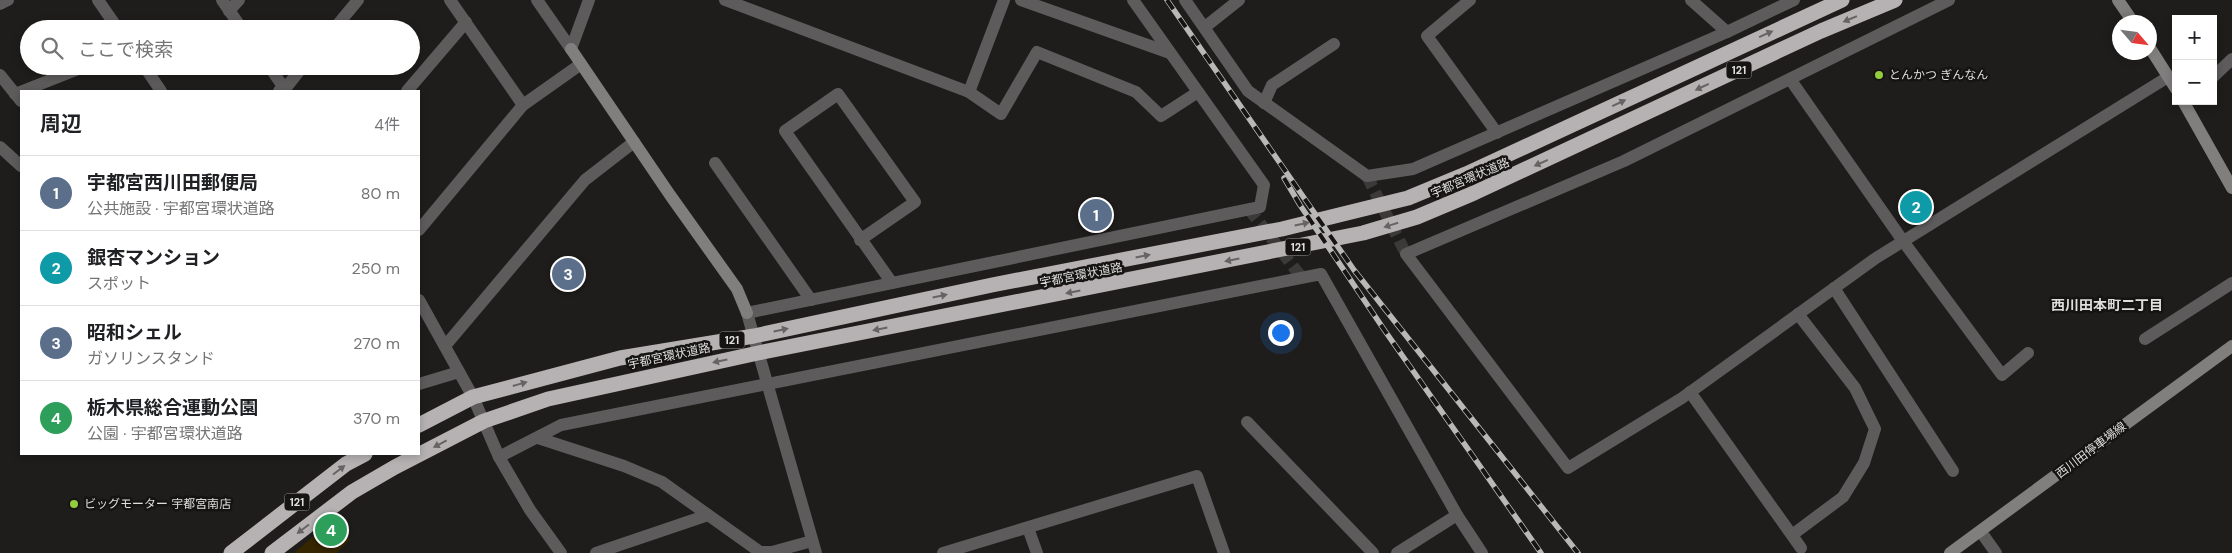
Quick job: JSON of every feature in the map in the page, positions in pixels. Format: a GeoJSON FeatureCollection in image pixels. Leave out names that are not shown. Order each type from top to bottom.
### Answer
{"type":"FeatureCollection","features":[{"type":"Feature","properties":{"kind":"highway","name":"宇都宮環状道路"},"geometry":{"type":"LineString","coordinates":[[420,424],[473,398],[620,358],[754,336],[1282,228],[1408,198],[1466,174],[1842,0]]}},
{"type":"Feature","properties":{"kind":"highway","name":"宇都宮環状道路"},"geometry":{"type":"LineString","coordinates":[[420,453],[484,421],[548,399],[758,353],[1363,233],[1417,216],[1450,203],[1585,143],[1821,31],[1895,0]]}},
{"type":"Feature","properties":{"kind":"highway","name":"121"},"geometry":{"type":"LineString","coordinates":[[231,553],[346,464],[363,455]]}},
{"type":"Feature","properties":{"kind":"highway","name":"宇都宮環状道路"},"geometry":{"type":"LineString","coordinates":[[272,553],[352,492],[417,455]]}},
{"type":"Feature","properties":{"kind":"street"},"geometry":{"type":"LineString","coordinates":[[0,4],[8,0]]}},
{"type":"Feature","properties":{"kind":"street"},"geometry":{"type":"LineString","coordinates":[[98,0],[112,20]]}},
{"type":"Feature","properties":{"kind":"street"},"geometry":{"type":"LineString","coordinates":[[222,0],[236,20]]}},
{"type":"Feature","properties":{"kind":"street"},"geometry":{"type":"LineString","coordinates":[[229,11],[239,0]]}},
{"type":"Feature","properties":{"kind":"street"},"geometry":{"type":"LineString","coordinates":[[341,20],[358,0]]}},
{"type":"Feature","properties":{"kind":"street"},"geometry":{"type":"LineString","coordinates":[[450,0],[523,105]]}},
{"type":"Feature","properties":{"kind":"street"},"geometry":{"type":"LineString","coordinates":[[537,0],[737,289],[754,336],[814,547],[760,552],[662,482],[624,466],[538,438]]}},
{"type":"Feature","properties":{"kind":"street"},"geometry":{"type":"LineString","coordinates":[[571,49],[590,0]]}},
{"type":"Feature","properties":{"kind":"street"},"geometry":{"type":"LineString","coordinates":[[724,0],[969,92],[1001,114],[1037,52],[1136,92],[1161,116],[1198,92]]}},
{"type":"Feature","properties":{"kind":"street"},"geometry":{"type":"LineString","coordinates":[[969,92],[1004,0]]}},
{"type":"Feature","properties":{"kind":"street"},"geometry":{"type":"LineString","coordinates":[[1021,0],[1170,54]]}},
{"type":"Feature","properties":{"kind":"street"},"geometry":{"type":"LineString","coordinates":[[747,313],[1260,207],[1264,185],[1170,54],[1134,0]]}},
{"type":"Feature","properties":{"kind":"street"},"geometry":{"type":"LineString","coordinates":[[1185,0],[1248,91],[1367,176],[1413,169],[1727,32],[1794,0]]}},
{"type":"Feature","properties":{"kind":"street"},"geometry":{"type":"LineString","coordinates":[[1204,27],[1239,0]]}},
{"type":"Feature","properties":{"kind":"street"},"geometry":{"type":"LineString","coordinates":[[1470,0],[1427,36],[1496,133]]}},
{"type":"Feature","properties":{"kind":"street"},"geometry":{"type":"LineString","coordinates":[[1691,0],[1727,32]]}},
{"type":"Feature","properties":{"kind":"street"},"geometry":{"type":"LineString","coordinates":[[1949,0],[1624,161],[1406,254],[1568,468],[1690,392],[1834,288],[1903,241],[2168,77]]}},
{"type":"Feature","properties":{"kind":"street"},"geometry":{"type":"LineString","coordinates":[[2118,0],[2128,15]]}},
{"type":"Feature","properties":{"kind":"street"},"geometry":{"type":"LineString","coordinates":[[408,90],[466,22]]}},
{"type":"Feature","properties":{"kind":"street"},"geometry":{"type":"LineString","coordinates":[[1264,103],[1272,85],[1334,44]]}},
{"type":"Feature","properties":{"kind":"street"},"geometry":{"type":"LineString","coordinates":[[2157,59],[2172,83]]}},
{"type":"Feature","properties":{"kind":"street"},"geometry":{"type":"LineString","coordinates":[[2217,73],[2232,59]]}},
{"type":"Feature","properties":{"kind":"street"},"geometry":{"type":"LineString","coordinates":[[420,229],[523,105],[581,64]]}},
{"type":"Feature","properties":{"kind":"street"},"geometry":{"type":"LineString","coordinates":[[0,75],[18,97]]}},
{"type":"Feature","properties":{"kind":"street"},"geometry":{"type":"LineString","coordinates":[[33,90],[66,75]]}},
{"type":"Feature","properties":{"kind":"street"},"geometry":{"type":"LineString","coordinates":[[150,75],[160,90]]}},
{"type":"Feature","properties":{"kind":"street"},"geometry":{"type":"LineString","coordinates":[[274,75],[283,90],[296,75]]}},
{"type":"Feature","properties":{"kind":"street"},"geometry":{"type":"LineString","coordinates":[[1790,79],[1903,241],[2002,375],[2028,353]]}},
{"type":"Feature","properties":{"kind":"street"},"geometry":{"type":"LineString","coordinates":[[860,240],[915,202],[838,94],[784,131],[860,240],[892,283]]}},
{"type":"Feature","properties":{"kind":"street"},"geometry":{"type":"LineString","coordinates":[[2187,105],[2232,188]]}},
{"type":"Feature","properties":{"kind":"street"},"geometry":{"type":"LineString","coordinates":[[445,346],[585,180],[634,142]]}},
{"type":"Feature","properties":{"kind":"street"},"geometry":{"type":"LineString","coordinates":[[0,147],[20,165]]}},
{"type":"Feature","properties":{"kind":"street"},"geometry":{"type":"LineString","coordinates":[[715,163],[811,300]]}},
{"type":"Feature","properties":{"kind":"street"},"geometry":{"type":"LineString","coordinates":[[500,457],[561,425],[1321,274],[1457,515],[1482,553]]}},
{"type":"Feature","properties":{"kind":"street"},"geometry":{"type":"LineString","coordinates":[[2145,339],[2232,283]]}},
{"type":"Feature","properties":{"kind":"street"},"geometry":{"type":"LineString","coordinates":[[1834,288],[1953,471]]}},
{"type":"Feature","properties":{"kind":"street"},"geometry":{"type":"LineString","coordinates":[[420,302],[473,398],[500,457],[530,510],[561,553]]}},
{"type":"Feature","properties":{"kind":"street"},"geometry":{"type":"LineString","coordinates":[[1792,535],[1843,497],[1864,464],[1874,429],[1855,388],[1798,314]]}},
{"type":"Feature","properties":{"kind":"street","name":"西川田停車場線"},"geometry":{"type":"LineString","coordinates":[[1950,553],[2232,346]]}},
{"type":"Feature","properties":{"kind":"street"},"geometry":{"type":"LineString","coordinates":[[420,384],[459,372]]}},
{"type":"Feature","properties":{"kind":"street"},"geometry":{"type":"LineString","coordinates":[[1690,392],[1801,548]]}},
{"type":"Feature","properties":{"kind":"street"},"geometry":{"type":"LineString","coordinates":[[1247,422],[1373,553]]}},
{"type":"Feature","properties":{"kind":"street"},"geometry":{"type":"LineString","coordinates":[[943,553],[1197,476],[1224,553]]}},
{"type":"Feature","properties":{"kind":"street"},"geometry":{"type":"LineString","coordinates":[[596,553],[708,515]]}},
{"type":"Feature","properties":{"kind":"street"},"geometry":{"type":"LineString","coordinates":[[1397,553],[1457,515]]}},
{"type":"Feature","properties":{"kind":"street"},"geometry":{"type":"LineString","coordinates":[[1028,528],[1036,553]]}},
{"type":"Feature","properties":{"kind":"street"},"geometry":{"type":"LineString","coordinates":[[1981,532],[1996,553]]}},
{"type":"Feature","properties":{"kind":"shaded area"},"geometry":{"type":"Polygon","coordinates":[[[333,519],[350,540],[337,553],[294,553],[333,519]]]}},
{"type":"Feature","properties":{"kind":"tunnel"},"geometry":{"type":"LineString","coordinates":[[1367,176],[1406,254]]}},
{"type":"Feature","properties":{"kind":"tunnel"},"geometry":{"type":"LineString","coordinates":[[1249,209],[1302,278]]}},
{"type":"Feature","properties":{"kind":"railway"},"geometry":{"type":"LineString","coordinates":[[1167,0],[1354,270],[1578,553]]}},
{"type":"Feature","properties":{"kind":"railway"},"geometry":{"type":"LineString","coordinates":[[1284,178],[1300,205],[1385,331],[1541,553]]}},
{"type":"Feature","properties":{"kind":"place","name":"とんかつ ぎんなん"},"geometry":{"type":"Point","coordinates":[1879,75]}},
{"type":"Feature","properties":{"kind":"place","name":"銀杏マンション"},"geometry":{"type":"Point","coordinates":[1916,207]}},
{"type":"Feature","properties":{"kind":"place","name":"宇都宮西川田郵便局"},"geometry":{"type":"Point","coordinates":[1096,215]}},
{"type":"Feature","properties":{"kind":"place","name":"昭和シェル"},"geometry":{"type":"Point","coordinates":[568,274]}},
{"type":"Feature","properties":{"kind":"place","name":"ビッグモーター 宇都宮南店"},"geometry":{"type":"Point","coordinates":[74,504]}},
{"type":"Feature","properties":{"kind":"place","name":"栃木県総合運動公園"},"geometry":{"type":"Point","coordinates":[331,530]}},
{"type":"Feature","properties":{"kind":"district","name":"西川田本町二丁目"},"geometry":{"type":"Point","coordinates":[2107,305]}}]}
